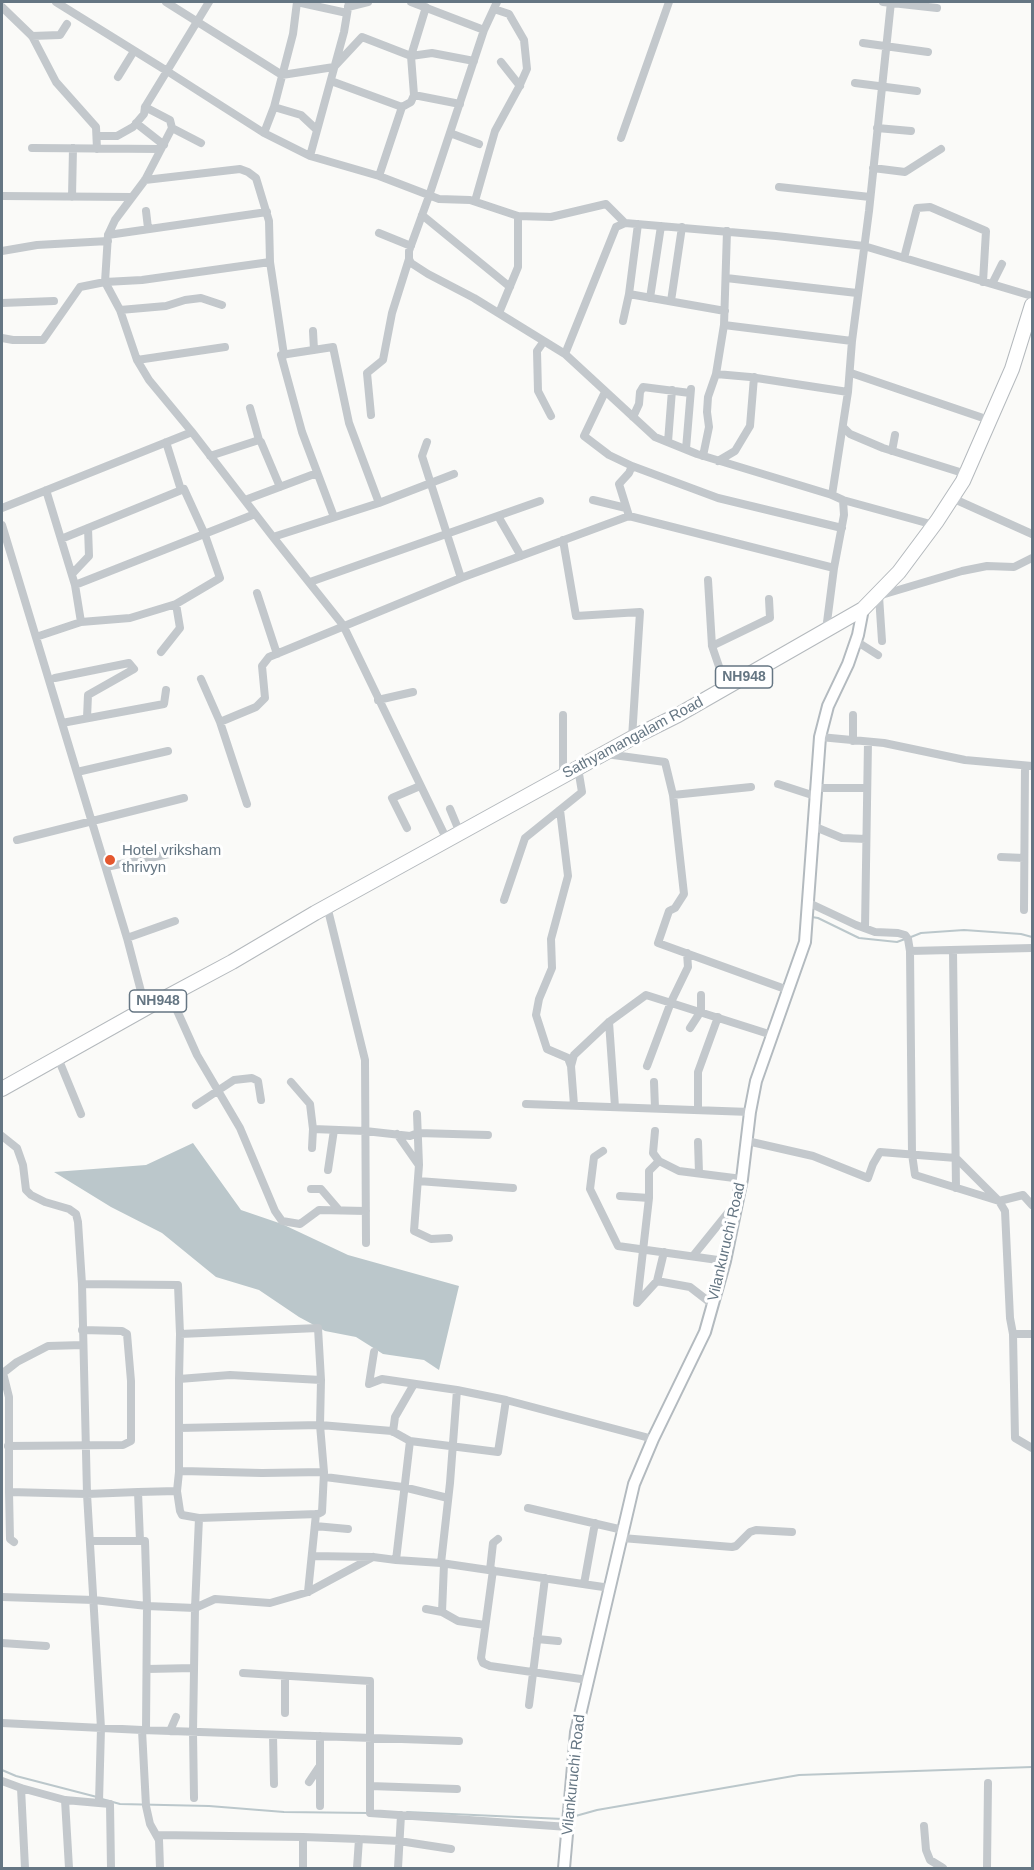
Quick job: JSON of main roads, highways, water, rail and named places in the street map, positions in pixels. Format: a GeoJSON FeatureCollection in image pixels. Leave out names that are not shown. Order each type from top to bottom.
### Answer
{"type":"FeatureCollection","features":[{"type":"Feature","properties":{"kind":"highway","name":"Sathyamangalam Road"},"geometry":{"type":"LineString","coordinates":[[2,1079],[21,1074],[58,1058],[604,753],[678,715],[863,609],[899,572],[952,498],[966,474],[1012,369],[1032,305]]}},
{"type":"Feature","properties":{"kind":"highway","name":"Sathyamangalam Road"},"geometry":{"type":"LineString","coordinates":[[2,1089],[21,1074],[143,999],[265,933],[321,910]]}},
{"type":"Feature","properties":{"kind":"waterway"},"geometry":{"type":"LineString","coordinates":[[812,917],[859,938],[897,942],[905,939]]}},
{"type":"Feature","properties":{"kind":"waterway"},"geometry":{"type":"LineString","coordinates":[[911,937],[921,933],[964,930],[1021,934],[1032,937]]}},
{"type":"Feature","properties":{"kind":"waterway"},"geometry":{"type":"LineString","coordinates":[[572,1817],[597,1810],[799,1775],[1032,1767]]}},
{"type":"Feature","properties":{"kind":"waterway"},"geometry":{"type":"LineString","coordinates":[[2,1770],[16,1776],[97,1797]]}},
{"type":"Feature","properties":{"kind":"waterway"},"geometry":{"type":"LineString","coordinates":[[102,1799],[120,1804],[209,1806],[284,1812],[369,1813]]}},
{"type":"Feature","properties":{"kind":"waterway"},"geometry":{"type":"LineString","coordinates":[[407,1812],[563,1819]]}},
{"type":"Feature","properties":{"kind":"place","name":"Hotel vriksham thrivyn"},"geometry":{"type":"Point","coordinates":[110,860]}}]}
